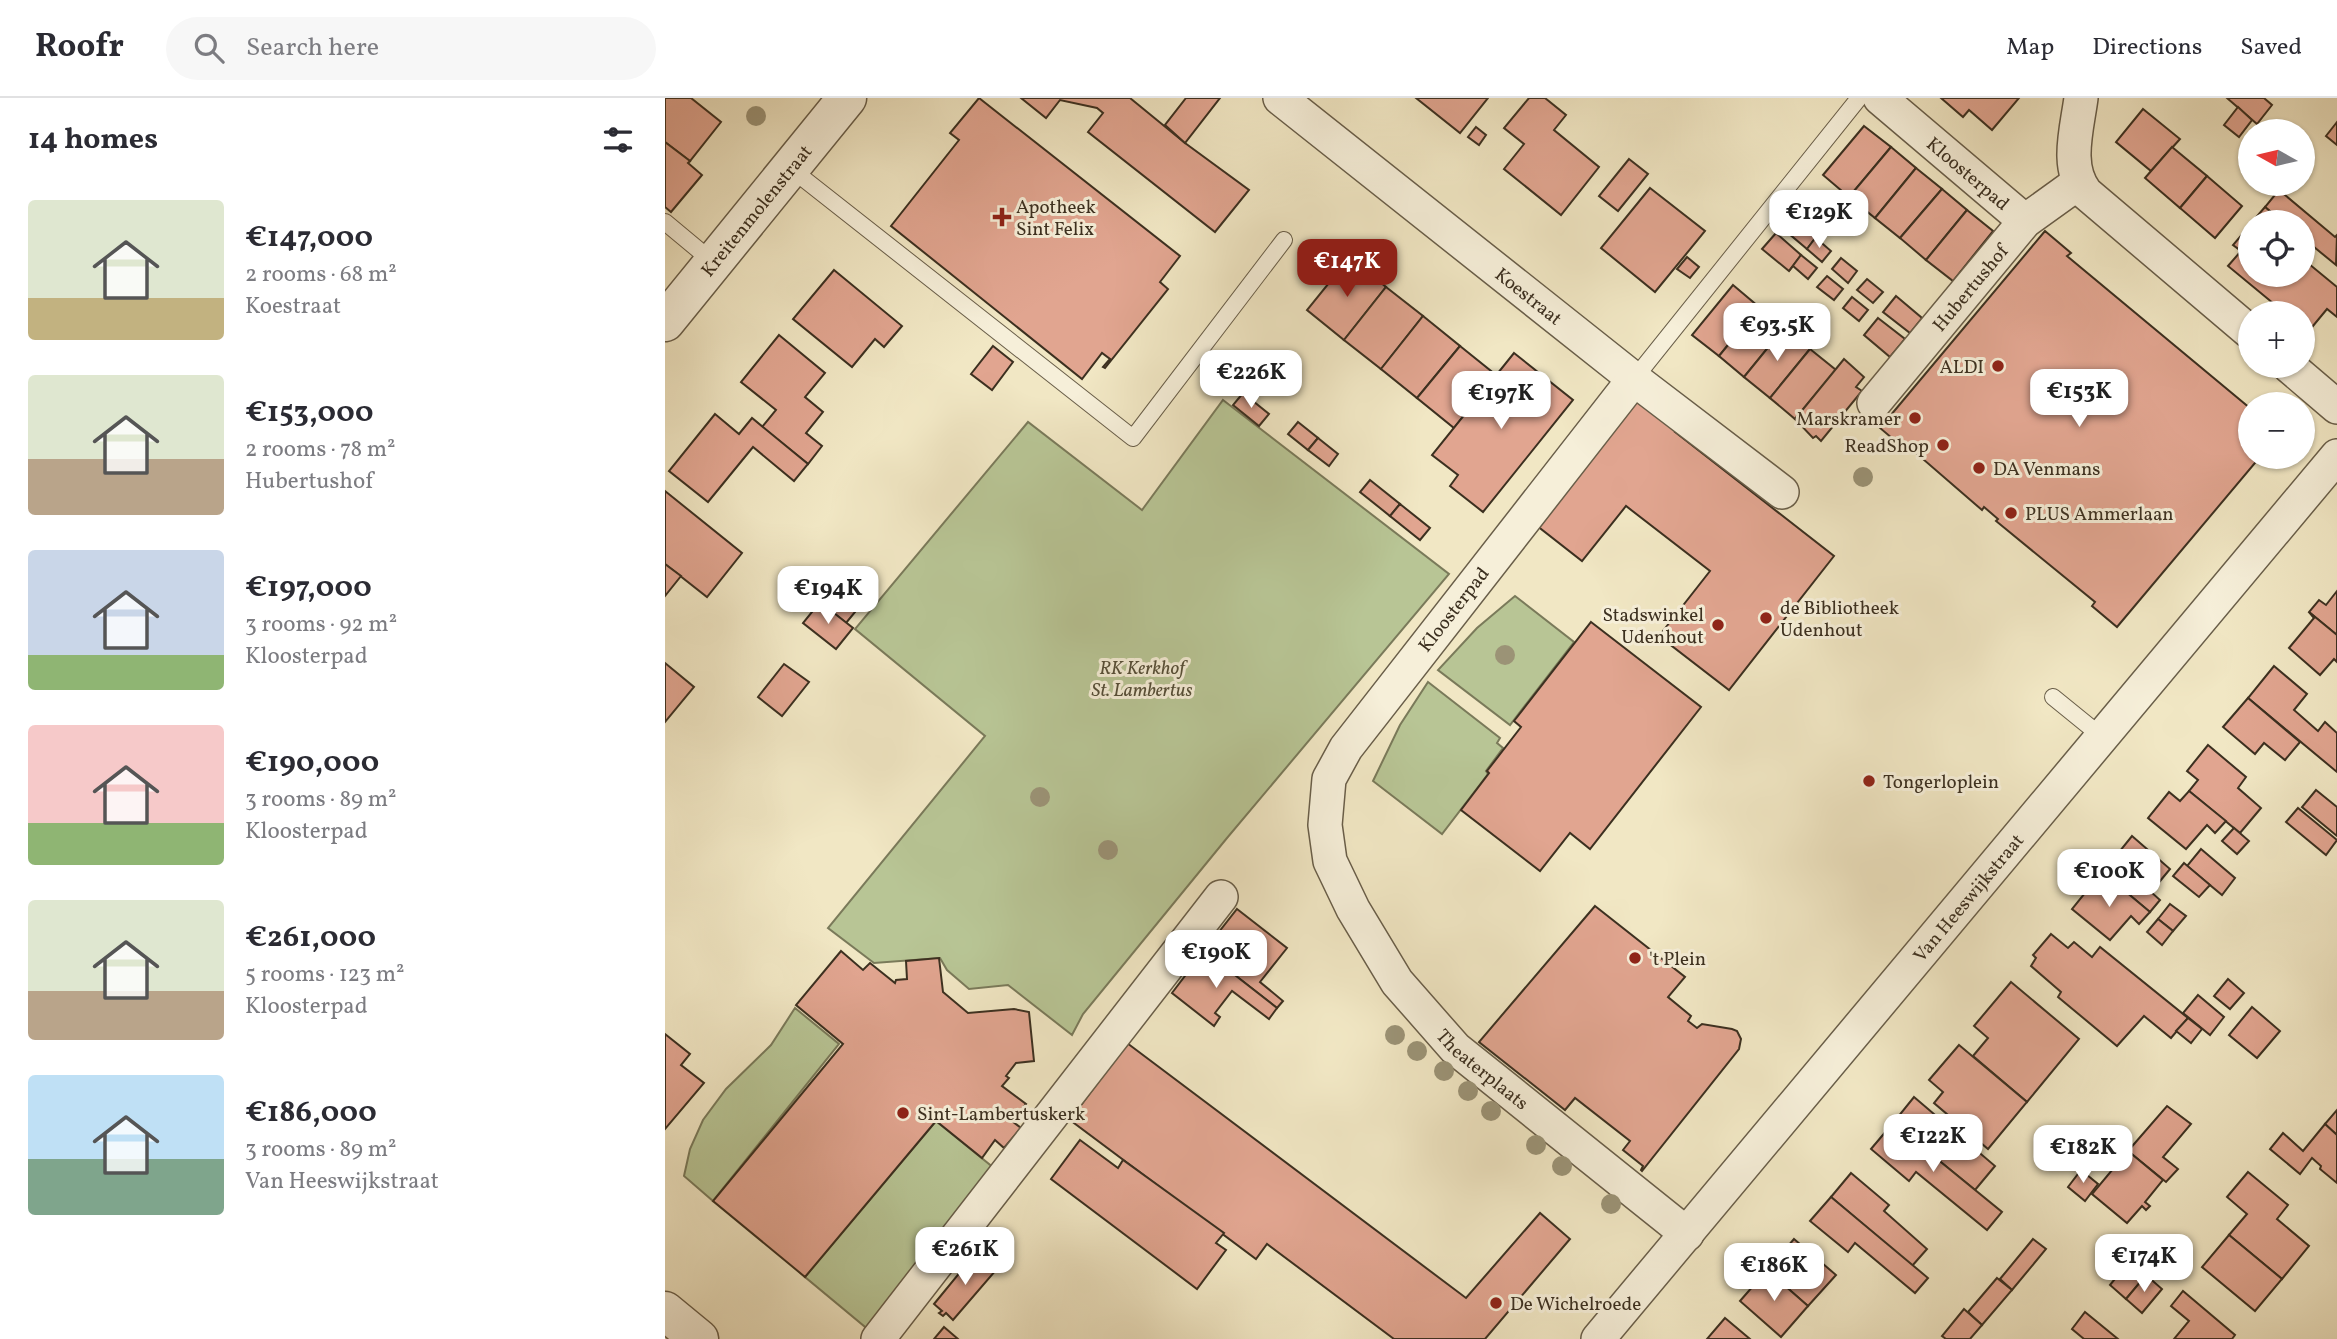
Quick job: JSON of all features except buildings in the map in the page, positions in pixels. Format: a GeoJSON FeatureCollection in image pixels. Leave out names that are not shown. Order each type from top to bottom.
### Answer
{"type":"FeatureCollection","features":[{"type":"Feature","properties":{"kind":"street","name":"Kreitenmolenstraat"},"geometry":{"type":"LineString","coordinates":[[665,322],[847,98]]}},
{"type":"Feature","properties":{"kind":"street","name":"Koestraat"},"geometry":{"type":"LineString","coordinates":[[1280,98],[1634,379],[1782,492]]}},
{"type":"Feature","properties":{"kind":"street","name":"Kloosterpad"},"geometry":{"type":"LineString","coordinates":[[1880,98],[2025,221]]}},
{"type":"Feature","properties":{"kind":"street"},"geometry":{"type":"LineString","coordinates":[[2081,98],[2073,169],[2078,183],[2238,322]]}},
{"type":"Feature","properties":{"kind":"street","name":"Hubertushof"},"geometry":{"type":"LineString","coordinates":[[1874,403],[2025,221],[2078,183]]}},
{"type":"Feature","properties":{"kind":"street"},"geometry":{"type":"LineString","coordinates":[[2303,378],[2337,407]]}},
{"type":"Feature","properties":{"kind":"street","name":"Kloosterpad"},"geometry":{"type":"LineString","coordinates":[[1330,861],[1325,825],[1329,779],[1346,748],[1634,379]]}},
{"type":"Feature","properties":{"kind":"street","name":"Van Heeswijkstraat"},"geometry":{"type":"LineString","coordinates":[[1598,1339],[2337,456]]}},
{"type":"Feature","properties":{"kind":"street","name":"Theaterplaats"},"geometry":{"type":"LineString","coordinates":[[1330,861],[1353,909],[1397,982],[1455,1048],[1687,1234]]}},
{"type":"Feature","properties":{"kind":"street"},"geometry":{"type":"LineString","coordinates":[[878,1339],[1221,897]]}},
{"type":"Feature","properties":{"kind":"street"},"geometry":{"type":"LineString","coordinates":[[665,1311],[699,1339]]}},
{"type":"Feature","properties":{"kind":"lane"},"geometry":{"type":"LineString","coordinates":[[1634,379],[1859,98]]}},
{"type":"Feature","properties":{"kind":"lane"},"geometry":{"type":"LineString","coordinates":[[790,168],[1133,438],[1284,240]]}},
{"type":"Feature","properties":{"kind":"lane"},"geometry":{"type":"LineString","coordinates":[[665,222],[713,262]]}},
{"type":"Feature","properties":{"kind":"lane"},"geometry":{"type":"LineString","coordinates":[[2053,698],[2101,736]]}},
{"type":"Feature","properties":{"kind":"green space","name":"RK Kerkhof St. Lambertus"},"geometry":{"type":"Polygon","coordinates":[[[1223,400],[1449,574],[1083,1014],[1072,1035],[1008,985],[969,989],[947,970],[940,958],[874,963],[828,928],[985,736],[855,629],[1028,422],[1142,510],[1223,400]]]}},
{"type":"Feature","properties":{"kind":"green space"},"geometry":{"type":"Polygon","coordinates":[[[1515,596],[1574,642],[1510,725],[1438,670],[1477,628],[1515,596]]]}},
{"type":"Feature","properties":{"kind":"green space"},"geometry":{"type":"Polygon","coordinates":[[[1428,682],[1500,738],[1497,743],[1503,748],[1486,771],[1488,774],[1442,834],[1373,781],[1400,725],[1428,682]]]}},
{"type":"Feature","properties":{"kind":"green space"},"geometry":{"type":"Polygon","coordinates":[[[795,1008],[839,1044],[713,1201],[684,1176],[690,1149],[703,1120],[726,1089],[771,1045],[795,1008]]]}},
{"type":"Feature","properties":{"kind":"green space"},"geometry":{"type":"Polygon","coordinates":[[[936,1121],[1000,1173],[870,1331],[805,1277],[936,1121]]]}},
{"type":"Feature","properties":{"kind":"place","name":"Apotheek Sint Felix"},"geometry":{"type":"Point","coordinates":[1002,217]}},
{"type":"Feature","properties":{"kind":"place","name":"ALDI"},"geometry":{"type":"Point","coordinates":[1998,366]}},
{"type":"Feature","properties":{"kind":"place","name":"Marskramer"},"geometry":{"type":"Point","coordinates":[1915,418]}},
{"type":"Feature","properties":{"kind":"place","name":"ReadShop"},"geometry":{"type":"Point","coordinates":[1943,445]}},
{"type":"Feature","properties":{"kind":"place","name":"DA Venmans"},"geometry":{"type":"Point","coordinates":[1979,468]}},
{"type":"Feature","properties":{"kind":"place","name":"PLUS Ammerlaan"},"geometry":{"type":"Point","coordinates":[2011,513]}},
{"type":"Feature","properties":{"kind":"place","name":"de Bibliotheek Udenhout"},"geometry":{"type":"Point","coordinates":[1766,618]}},
{"type":"Feature","properties":{"kind":"place","name":"Stadswinkel Udenhout"},"geometry":{"type":"Point","coordinates":[1718,625]}},
{"type":"Feature","properties":{"kind":"place","name":"Tongerloplein"},"geometry":{"type":"Point","coordinates":[1869,781]}},
{"type":"Feature","properties":{"kind":"place","name":"'t Plein"},"geometry":{"type":"Point","coordinates":[1635,958]}},
{"type":"Feature","properties":{"kind":"place","name":"Sint-Lambertuskerk"},"geometry":{"type":"Point","coordinates":[903,1113]}},
{"type":"Feature","properties":{"kind":"place","name":"De Wichelroede"},"geometry":{"type":"Point","coordinates":[1496,1303]}}]}
